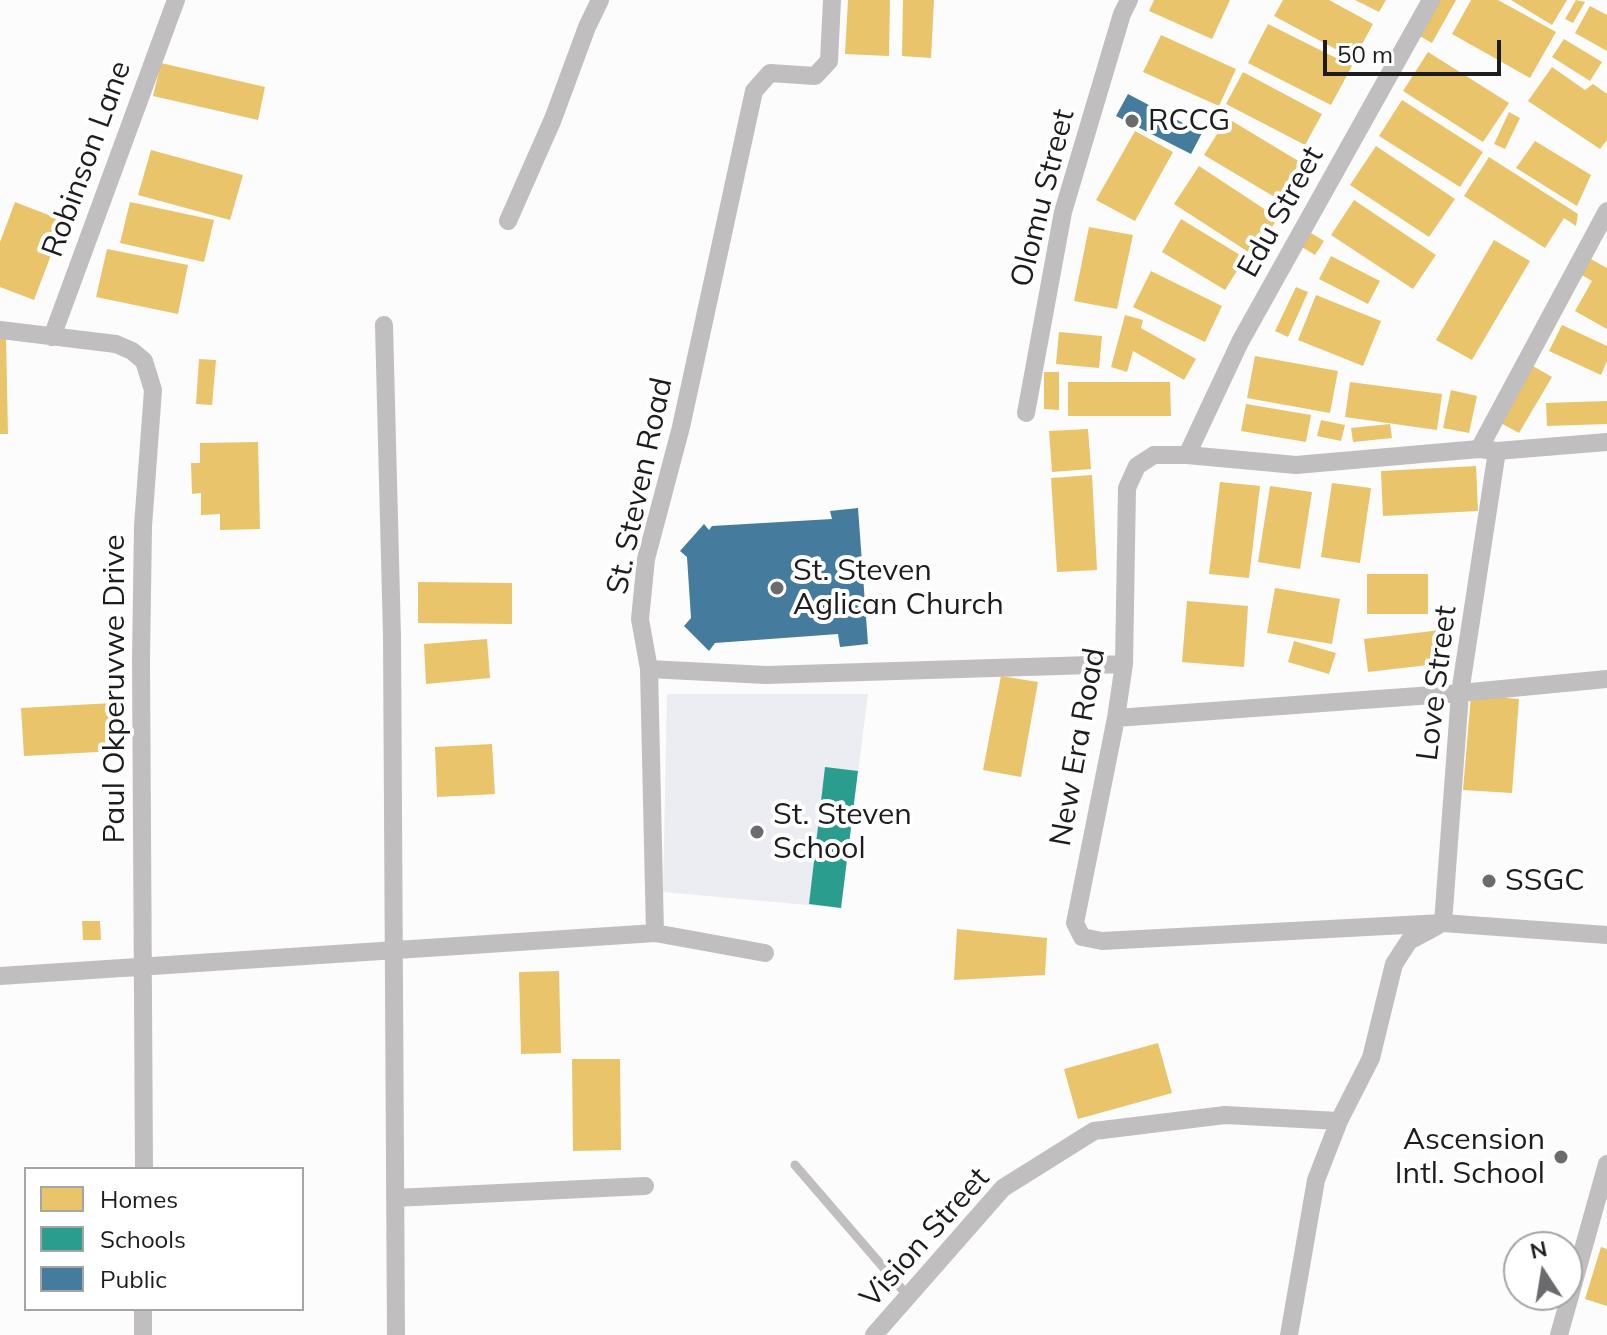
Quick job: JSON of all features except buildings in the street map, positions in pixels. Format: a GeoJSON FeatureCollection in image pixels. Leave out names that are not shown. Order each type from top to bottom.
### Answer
{"type":"FeatureCollection","features":[{"type":"Feature","properties":{"kind":"street","name":"Robinson Lane"},"geometry":{"type":"LineString","coordinates":[[52,337],[176,0]]}},
{"type":"Feature","properties":{"kind":"street"},"geometry":{"type":"LineString","coordinates":[[508,221],[600,0]]}},
{"type":"Feature","properties":{"kind":"street","name":"St. Steven Road"},"geometry":{"type":"LineString","coordinates":[[649,669],[640,619],[646,559],[681,427],[754,91],[770,73],[815,76],[829,61],[832,0]]}},
{"type":"Feature","properties":{"kind":"street","name":"Olomu Street"},"geometry":{"type":"LineString","coordinates":[[1026,413],[1063,212],[1122,14],[1129,0]]}},
{"type":"Feature","properties":{"kind":"street","name":"Edu Street"},"geometry":{"type":"LineString","coordinates":[[1187,455],[1240,342],[1431,0]]}},
{"type":"Feature","properties":{"kind":"street","name":"Love Street"},"geometry":{"type":"LineString","coordinates":[[1443,923],[1460,693],[1488,450],[1607,211]]}},
{"type":"Feature","properties":{"kind":"street"},"geometry":{"type":"LineString","coordinates":[[384,325],[392,636],[396,1335]]}},
{"type":"Feature","properties":{"kind":"street","name":"Paul Okperuvwe Drive"},"geometry":{"type":"LineString","coordinates":[[0,330],[116,344],[144,361],[153,390],[143,526],[144,1167]]}},
{"type":"Feature","properties":{"kind":"street","name":"New Era Road"},"geometry":{"type":"LineString","coordinates":[[1607,442],[1296,465],[1154,455],[1137,466],[1127,488],[1124,664],[1075,923],[1082,937],[1102,941],[1443,923],[1607,935]]}},
{"type":"Feature","properties":{"kind":"street"},"geometry":{"type":"LineString","coordinates":[[655,933],[649,669],[766,675],[1124,664]]}},
{"type":"Feature","properties":{"kind":"street"},"geometry":{"type":"LineString","coordinates":[[1116,718],[1607,679]]}},
{"type":"Feature","properties":{"kind":"street"},"geometry":{"type":"LineString","coordinates":[[1289,1335],[1316,1180],[1339,1121],[1371,1058],[1394,964],[1409,941],[1443,923]]}},
{"type":"Feature","properties":{"kind":"street"},"geometry":{"type":"LineString","coordinates":[[0,976],[655,933],[765,953]]}},
{"type":"Feature","properties":{"kind":"street","name":"Vision Street"},"geometry":{"type":"LineString","coordinates":[[874,1335],[1003,1188],[1094,1131],[1225,1115],[1339,1121]]}},
{"type":"Feature","properties":{"kind":"street"},"geometry":{"type":"LineString","coordinates":[[1564,1334],[1607,1164]]}},
{"type":"Feature","properties":{"kind":"street"},"geometry":{"type":"LineString","coordinates":[[395,1198],[645,1186]]}},
{"type":"Feature","properties":{"kind":"street"},"geometry":{"type":"LineString","coordinates":[[143,1311],[143,1335]]}},
{"type":"Feature","properties":{"kind":"lane"},"geometry":{"type":"LineString","coordinates":[[795,1165],[908,1296]]}},
{"type":"Feature","properties":{"kind":"shaded area","name":"St. Steven School"},"geometry":{"type":"Polygon","coordinates":[[[667,694],[868,694],[841,908],[663,892],[667,694]]]}},
{"type":"Feature","properties":{"kind":"place","name":"RCCG"},"geometry":{"type":"Point","coordinates":[1132,121]}},
{"type":"Feature","properties":{"kind":"place","name":"St. Steven Aglican Church"},"geometry":{"type":"Point","coordinates":[777,588]}},
{"type":"Feature","properties":{"kind":"place","name":"St. Steven School"},"geometry":{"type":"Point","coordinates":[757,832]}},
{"type":"Feature","properties":{"kind":"place","name":"SSGC"},"geometry":{"type":"Point","coordinates":[1489,881]}},
{"type":"Feature","properties":{"kind":"place","name":"Ascension Intl. School"},"geometry":{"type":"Point","coordinates":[1561,1157]}}]}
